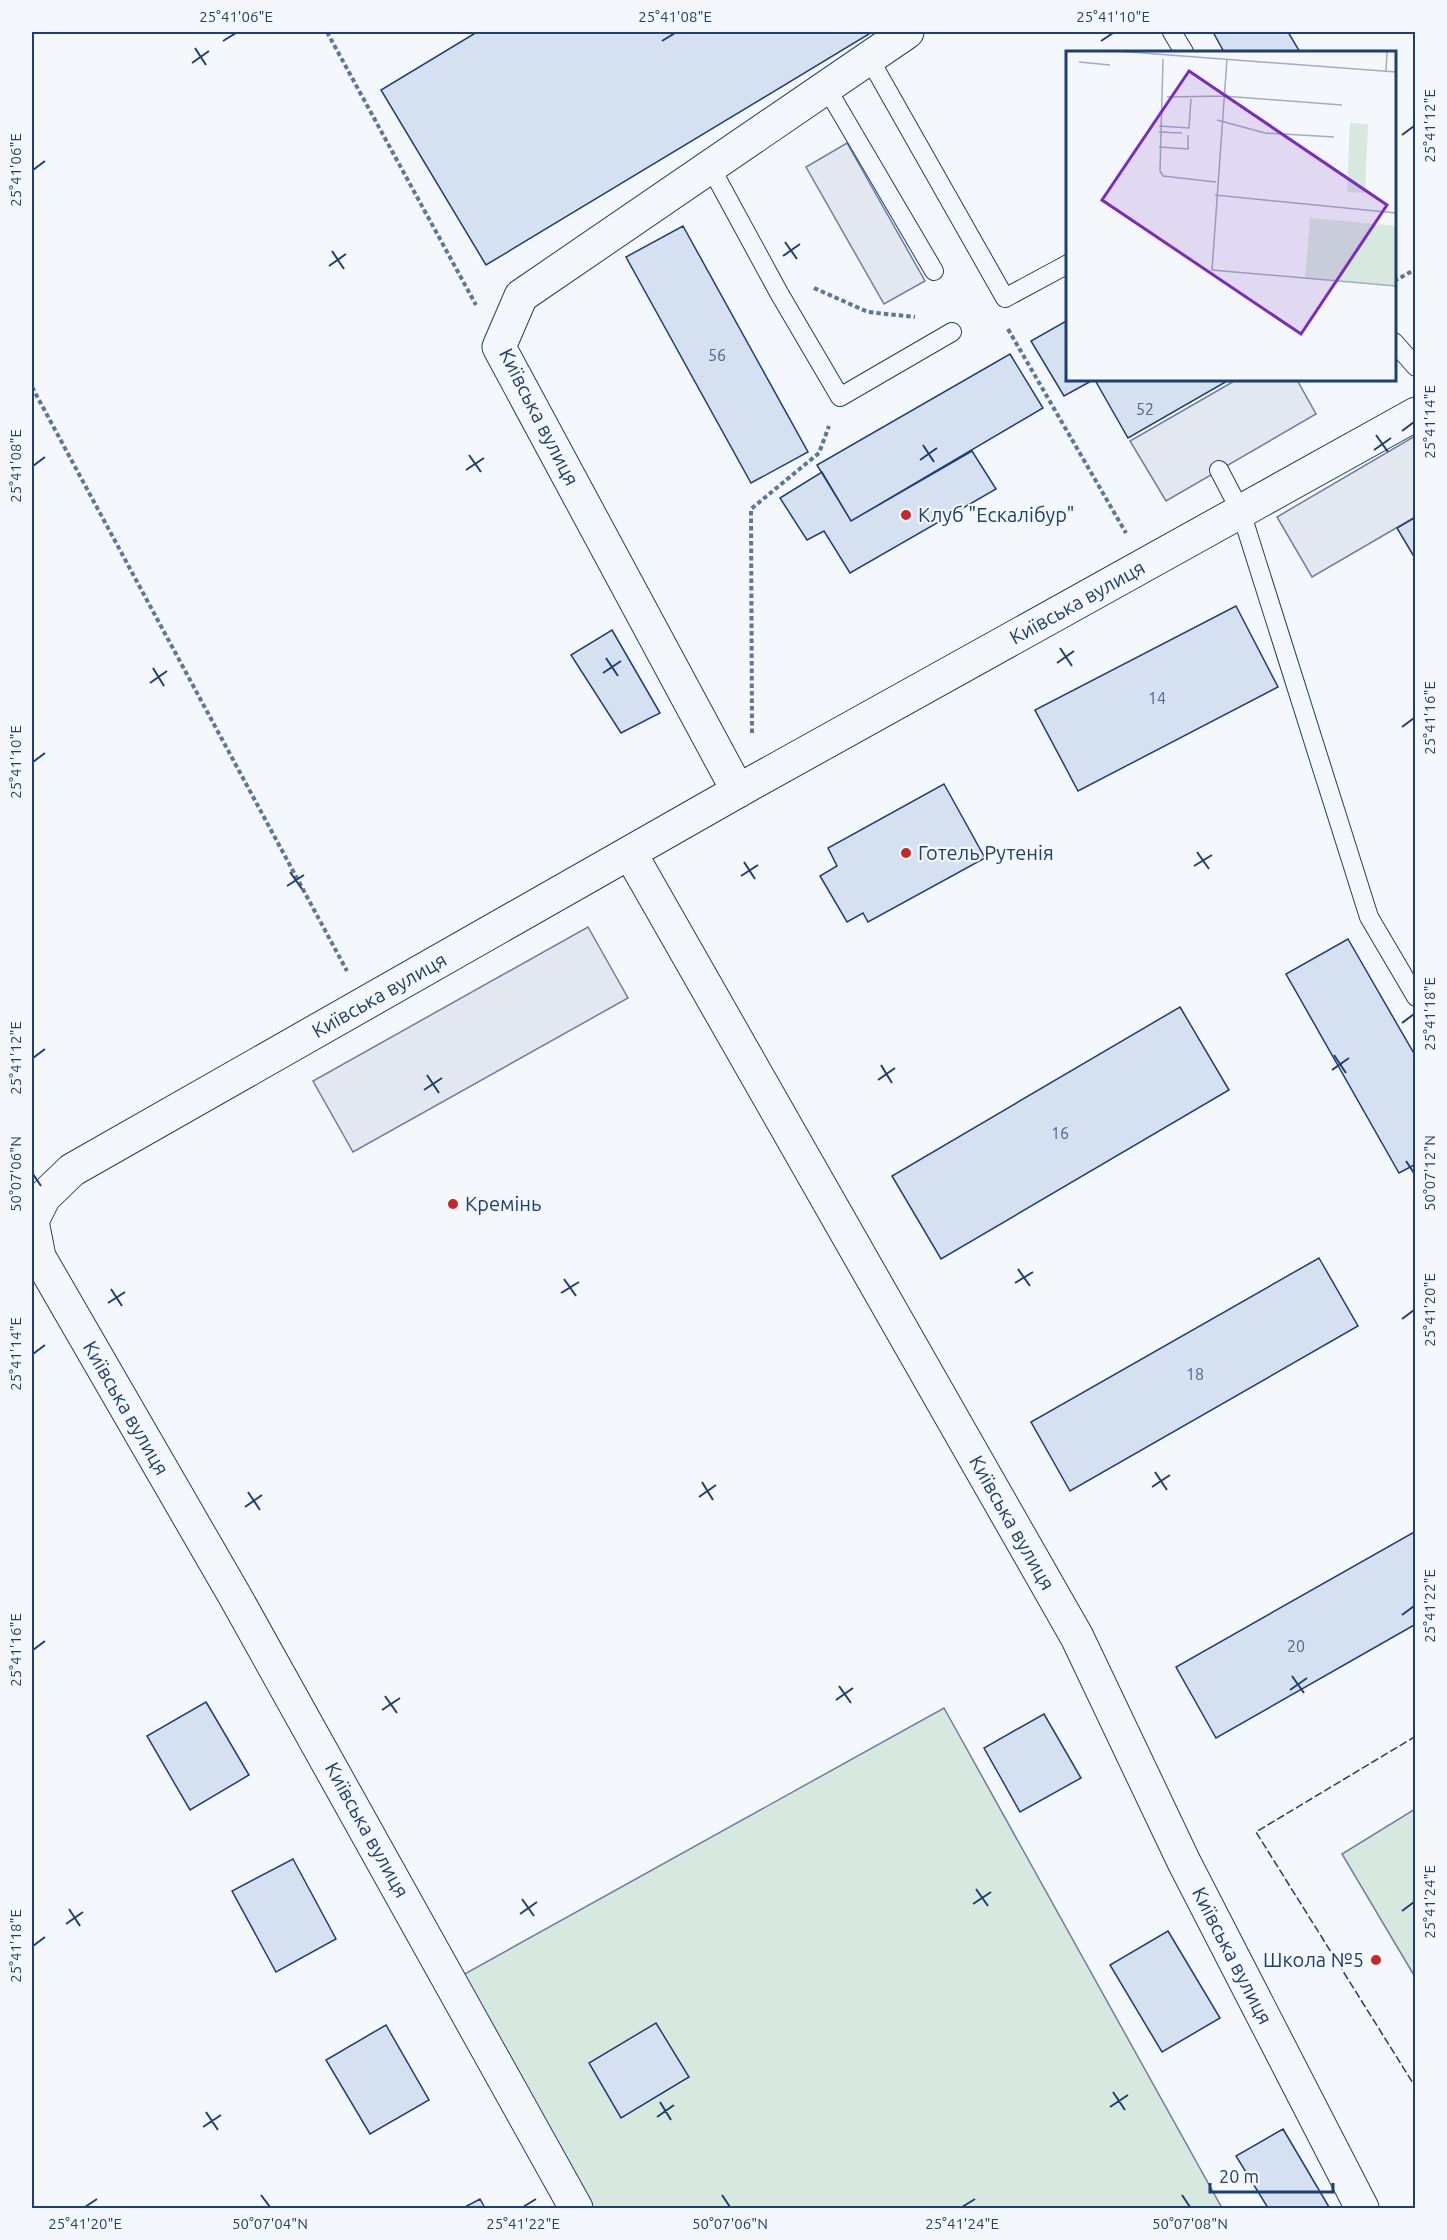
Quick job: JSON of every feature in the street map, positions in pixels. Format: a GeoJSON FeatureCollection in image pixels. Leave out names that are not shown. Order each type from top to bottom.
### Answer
{"type":"FeatureCollection","features":[{"type":"Feature","properties":{"kind":"street","name":"Київська вулиця"},"geometry":{"type":"LineString","coordinates":[[745,787],[499,347],[520,296],[907,32]]}},
{"type":"Feature","properties":{"kind":"street","name":"Київська вулиця"},"geometry":{"type":"LineString","coordinates":[[576,2208],[236,1598],[39,1257],[32,1221],[44,1197],[72,1170],[745,787],[1416,414]]}},
{"type":"Feature","properties":{"kind":"street","name":"Київська вулиця"},"geometry":{"type":"LineString","coordinates":[[630,853],[1077,1637],[1184,1862],[1362,2208]]}},
{"type":"Feature","properties":{"kind":"lane"},"geometry":{"type":"LineString","coordinates":[[1172,32],[1183,51]]}},
{"type":"Feature","properties":{"kind":"lane"},"geometry":{"type":"LineString","coordinates":[[869,58],[1005,298],[1066,265]]}},
{"type":"Feature","properties":{"kind":"lane"},"geometry":{"type":"LineString","coordinates":[[826,87],[934,271]]}},
{"type":"Feature","properties":{"kind":"lane"},"geometry":{"type":"LineString","coordinates":[[710,166],[840,397],[952,332]]}},
{"type":"Feature","properties":{"kind":"lane"},"geometry":{"type":"LineString","coordinates":[[1396,343],[1416,367]]}},
{"type":"Feature","properties":{"kind":"lane"},"geometry":{"type":"LineString","coordinates":[[1219,470],[1241,512],[1369,917],[1416,997]]}},
{"type":"Feature","properties":{"kind":"path"},"geometry":{"type":"LineString","coordinates":[[327,32],[499,347]]}},
{"type":"Feature","properties":{"kind":"path"},"geometry":{"type":"LineString","coordinates":[[765,267],[868,312],[922,318]]}},
{"type":"Feature","properties":{"kind":"path"},"geometry":{"type":"LineString","coordinates":[[1396,280],[1416,269]]}},
{"type":"Feature","properties":{"kind":"path"},"geometry":{"type":"LineString","coordinates":[[1005,325],[1144,565]]}},
{"type":"Feature","properties":{"kind":"path"},"geometry":{"type":"LineString","coordinates":[[32,387],[365,1004]]}},
{"type":"Feature","properties":{"kind":"path"},"geometry":{"type":"LineString","coordinates":[[745,787],[751,509],[819,453],[840,397]]}},
{"type":"Feature","properties":{"kind":"shaded area"},"geometry":{"type":"Polygon","coordinates":[[[847,143],[925,281],[884,304],[806,167],[847,143]]]}},
{"type":"Feature","properties":{"kind":"shaded area"},"geometry":{"type":"Polygon","coordinates":[[[1234,381],[1298,381],[1316,414],[1166,501],[1130,441],[1234,381]]]}},
{"type":"Feature","properties":{"kind":"shaded area"},"geometry":{"type":"Polygon","coordinates":[[[1415,436],[1415,517],[1312,577],[1277,517],[1415,436]]]}},
{"type":"Feature","properties":{"kind":"shaded area"},"geometry":{"type":"Polygon","coordinates":[[[588,927],[628,998],[353,1152],[313,1081],[588,927]]]}},
{"type":"Feature","properties":{"kind":"shaded area"},"geometry":{"type":"Polygon","coordinates":[[[944,1708],[1222,2208],[576,2208],[452,1981],[944,1708]]]}},
{"type":"Feature","properties":{"kind":"shaded area"},"geometry":{"type":"Polygon","coordinates":[[[1415,1809],[1415,1977],[1342,1854],[1415,1809]]]}},
{"type":"Feature","properties":{"kind":"building"},"geometry":{"type":"Polygon","coordinates":[[[477,32],[868,32],[869,34],[486,265],[381,90],[477,32]]]}},
{"type":"Feature","properties":{"kind":"building"},"geometry":{"type":"Polygon","coordinates":[[[1213,32],[1288,32],[1299,51],[1223,51],[1213,32]]]}},
{"type":"Feature","properties":{"kind":"building"},"geometry":{"type":"Polygon","coordinates":[[[683,226],[808,452],[751,483],[626,257],[683,226]]]}},
{"type":"Feature","properties":{"kind":"building"},"geometry":{"type":"Polygon","coordinates":[[[1066,321],[1066,381],[1091,381],[1064,396],[1031,341],[1066,321]]]}},
{"type":"Feature","properties":{"kind":"building"},"geometry":{"type":"Polygon","coordinates":[[[1010,354],[1043,408],[851,521],[817,465],[1010,354]]]}},
{"type":"Feature","properties":{"kind":"building"},"geometry":{"type":"Polygon","coordinates":[[[1096,381],[1227,381],[1128,438],[1096,381]]]}},
{"type":"Feature","properties":{"kind":"building","name":"Клуб \"Ескалібур\""},"geometry":{"type":"Polygon","coordinates":[[[972,451],[996,489],[850,573],[824,531],[807,540],[780,498],[822,472],[851,521],[972,451]]]}},
{"type":"Feature","properties":{"kind":"building"},"geometry":{"type":"Polygon","coordinates":[[[1416,517],[1416,560],[1397,528],[1416,517]]]}},
{"type":"Feature","properties":{"kind":"building"},"geometry":{"type":"Polygon","coordinates":[[[1236,606],[1278,687],[1078,791],[1035,710],[1236,606]]]}},
{"type":"Feature","properties":{"kind":"building"},"geometry":{"type":"Polygon","coordinates":[[[612,630],[660,713],[621,733],[571,655],[612,630]]]}},
{"type":"Feature","properties":{"kind":"building","name":"Готель Рутенія"},"geometry":{"type":"Polygon","coordinates":[[[944,784],[985,858],[868,922],[863,913],[847,922],[820,876],[837,866],[828,848],[944,784]]]}},
{"type":"Feature","properties":{"kind":"building"},"geometry":{"type":"Polygon","coordinates":[[[1348,939],[1416,1057],[1416,1164],[1399,1173],[1286,974],[1348,939]]]}},
{"type":"Feature","properties":{"kind":"building"},"geometry":{"type":"Polygon","coordinates":[[[1180,1007],[1229,1090],[941,1259],[892,1176],[1180,1007]]]}},
{"type":"Feature","properties":{"kind":"building"},"geometry":{"type":"Polygon","coordinates":[[[1319,1258],[1358,1326],[1070,1491],[1031,1422],[1319,1258]]]}},
{"type":"Feature","properties":{"kind":"building"},"geometry":{"type":"Polygon","coordinates":[[[1416,1531],[1416,1624],[1216,1738],[1176,1667],[1416,1531]]]}},
{"type":"Feature","properties":{"kind":"building"},"geometry":{"type":"Polygon","coordinates":[[[206,1702],[249,1775],[190,1810],[147,1736],[206,1702]]]}},
{"type":"Feature","properties":{"kind":"building"},"geometry":{"type":"Polygon","coordinates":[[[1044,1714],[1081,1778],[1020,1812],[984,1748],[1044,1714]]]}},
{"type":"Feature","properties":{"kind":"building"},"geometry":{"type":"Polygon","coordinates":[[[293,1859],[336,1939],[276,1972],[232,1891],[293,1859]]]}},
{"type":"Feature","properties":{"kind":"building"},"geometry":{"type":"Polygon","coordinates":[[[1168,1931],[1220,2018],[1162,2052],[1110,1965],[1168,1931]]]}},
{"type":"Feature","properties":{"kind":"building"},"geometry":{"type":"Polygon","coordinates":[[[656,2023],[689,2077],[621,2118],[589,2063],[656,2023]]]}},
{"type":"Feature","properties":{"kind":"building"},"geometry":{"type":"Polygon","coordinates":[[[386,2025],[429,2100],[370,2134],[326,2060],[386,2025]]]}},
{"type":"Feature","properties":{"kind":"building"},"geometry":{"type":"Polygon","coordinates":[[[1283,2129],[1329,2207],[1268,2208],[1236,2156],[1283,2129]]]}},
{"type":"Feature","properties":{"kind":"building"},"geometry":{"type":"Polygon","coordinates":[[[480,2199],[485,2208],[463,2208],[480,2199]]]}},
{"type":"Feature","properties":{"kind":"fence"},"geometry":{"type":"LineString","coordinates":[[1416,1736],[1256,1832],[1416,2088]]}},
{"type":"Feature","properties":{"kind":"place","name":"Клуб \"Ескалібур\""},"geometry":{"type":"Point","coordinates":[906,515]}},
{"type":"Feature","properties":{"kind":"place","name":"Готель Рутенія"},"geometry":{"type":"Point","coordinates":[906,853]}},
{"type":"Feature","properties":{"kind":"place","name":"Кремінь"},"geometry":{"type":"Point","coordinates":[453,1204]}},
{"type":"Feature","properties":{"kind":"place","name":"Школа №5"},"geometry":{"type":"Point","coordinates":[1376,1960]}}]}
